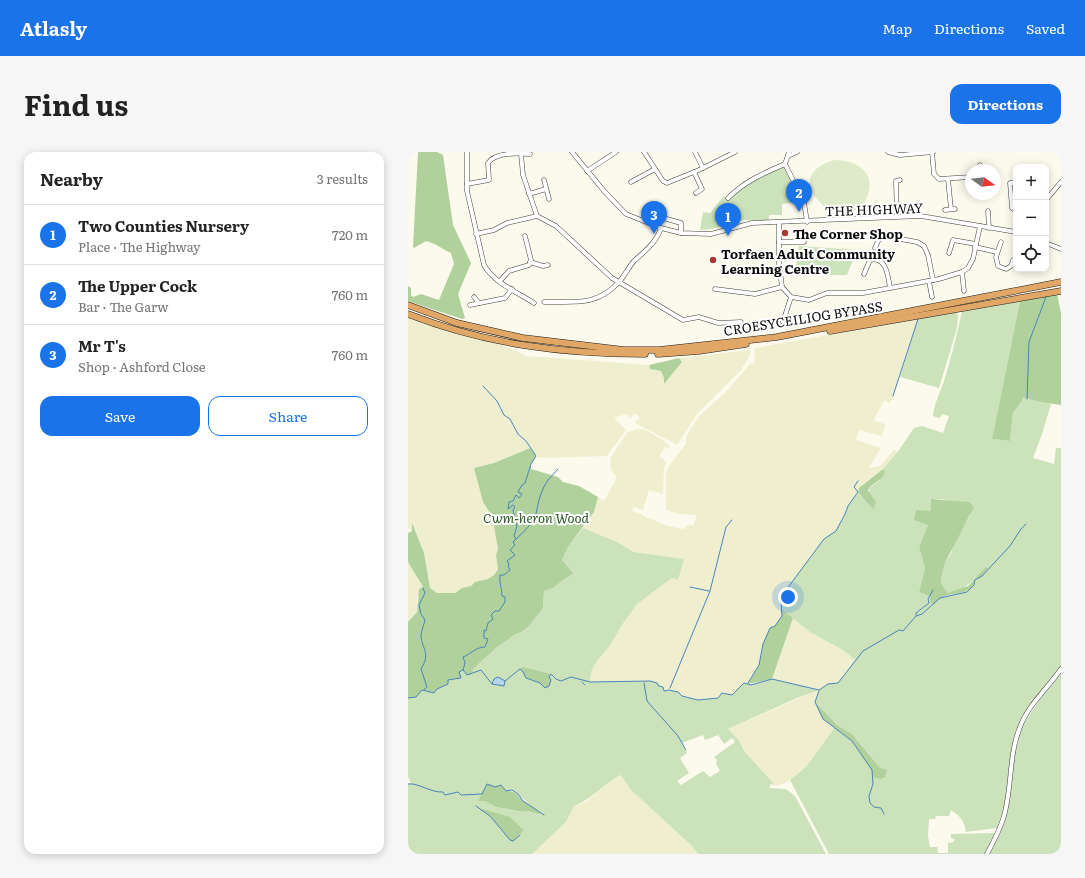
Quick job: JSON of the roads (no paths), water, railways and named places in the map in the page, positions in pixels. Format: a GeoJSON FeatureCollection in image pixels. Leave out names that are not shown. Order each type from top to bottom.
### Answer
{"type":"FeatureCollection","features":[{"type":"Feature","properties":{"kind":"highway","name":"CROESYCEILIOG BYPASS"},"geometry":{"type":"LineString","coordinates":[[408,305],[457,322],[523,338],[624,350],[659,350],[777,337],[1061,282]]}},
{"type":"Feature","properties":{"kind":"highway","name":"CROESYCEILIOG BYPASS"},"geometry":{"type":"LineString","coordinates":[[408,314],[473,334],[534,347],[595,354],[657,354],[699,351],[777,340],[1061,290]]}},
{"type":"Feature","properties":{"kind":"street"},"geometry":{"type":"LineString","coordinates":[[468,152],[467,184],[476,234],[484,265],[489,273],[534,303]]}},
{"type":"Feature","properties":{"kind":"street","name":"THE HIGHWAY"},"geometry":{"type":"LineString","coordinates":[[572,152],[611,200],[626,214],[660,228],[680,234],[703,234],[752,223],[807,222],[897,216],[921,216],[1013,232]]}},
{"type":"Feature","properties":{"kind":"street"},"geometry":{"type":"LineString","coordinates":[[644,152],[663,181],[667,183],[703,168],[735,152]]}},
{"type":"Feature","properties":{"kind":"street"},"geometry":{"type":"LineString","coordinates":[[695,152],[703,168]]}},
{"type":"Feature","properties":{"kind":"street"},"geometry":{"type":"LineString","coordinates":[[797,152],[788,154],[785,164],[804,202],[807,222]]}},
{"type":"Feature","properties":{"kind":"street"},"geometry":{"type":"LineString","coordinates":[[888,152],[900,155],[933,152],[934,174],[939,179],[965,178]]}},
{"type":"Feature","properties":{"kind":"street"},"geometry":{"type":"LineString","coordinates":[[587,171],[613,153]]}},
{"type":"Feature","properties":{"kind":"street"},"geometry":{"type":"LineString","coordinates":[[521,154],[522,166],[536,216]]}},
{"type":"Feature","properties":{"kind":"street"},"geometry":{"type":"LineString","coordinates":[[467,184],[489,180],[488,163],[490,159],[498,156],[530,154]]}},
{"type":"Feature","properties":{"kind":"street"},"geometry":{"type":"LineString","coordinates":[[728,198],[740,186],[755,177],[785,164]]}},
{"type":"Feature","properties":{"kind":"street"},"geometry":{"type":"LineString","coordinates":[[632,182],[655,169]]}},
{"type":"Feature","properties":{"kind":"street"},"geometry":{"type":"LineString","coordinates":[[694,172],[702,189],[696,193]]}},
{"type":"Feature","properties":{"kind":"street"},"geometry":{"type":"LineString","coordinates":[[944,210],[953,209],[948,179]]}},
{"type":"Feature","properties":{"kind":"street"},"geometry":{"type":"LineString","coordinates":[[544,180],[549,199]]}},
{"type":"Feature","properties":{"kind":"street"},"geometry":{"type":"LineString","coordinates":[[897,216],[896,181],[900,180]]}},
{"type":"Feature","properties":{"kind":"street"},"geometry":{"type":"LineString","coordinates":[[1049,196],[1061,182]]}},
{"type":"Feature","properties":{"kind":"street"},"geometry":{"type":"LineString","coordinates":[[1013,183],[1010,183],[1013,209]]}},
{"type":"Feature","properties":{"kind":"street"},"geometry":{"type":"LineString","coordinates":[[529,194],[546,189]]}},
{"type":"Feature","properties":{"kind":"street"},"geometry":{"type":"LineString","coordinates":[[988,211],[989,228]]}},
{"type":"Feature","properties":{"kind":"street"},"geometry":{"type":"LineString","coordinates":[[476,234],[494,230],[507,223],[536,216],[556,226],[607,274],[683,320],[698,318],[718,323],[741,322]]}},
{"type":"Feature","properties":{"kind":"street"},"geometry":{"type":"LineString","coordinates":[[660,217],[680,223],[680,234]]}},
{"type":"Feature","properties":{"kind":"street"},"geometry":{"type":"LineString","coordinates":[[779,223],[780,275],[782,287],[791,297],[809,300],[827,293],[863,293],[931,281],[962,272],[968,268],[973,259],[980,226]]}},
{"type":"Feature","properties":{"kind":"street"},"geometry":{"type":"LineString","coordinates":[[544,302],[590,301],[601,297],[619,282],[630,266],[654,241],[660,228]]}},
{"type":"Feature","properties":{"kind":"street"},"geometry":{"type":"LineString","coordinates":[[525,236],[530,262]]}},
{"type":"Feature","properties":{"kind":"street"},"geometry":{"type":"LineString","coordinates":[[877,248],[879,239],[884,236],[917,242],[924,246],[928,255],[932,298]]}},
{"type":"Feature","properties":{"kind":"street"},"geometry":{"type":"LineString","coordinates":[[950,253],[953,240],[976,245],[997,252]]}},
{"type":"Feature","properties":{"kind":"street"},"geometry":{"type":"LineString","coordinates":[[779,242],[804,242]]}},
{"type":"Feature","properties":{"kind":"street"},"geometry":{"type":"LineString","coordinates":[[1001,242],[997,252],[996,262],[1001,268],[1011,266],[1013,260]]}},
{"type":"Feature","properties":{"kind":"street"},"geometry":{"type":"LineString","coordinates":[[1049,244],[1061,249]]}},
{"type":"Feature","properties":{"kind":"street"},"geometry":{"type":"LineString","coordinates":[[867,272],[871,260],[884,264],[890,288]]}},
{"type":"Feature","properties":{"kind":"street"},"geometry":{"type":"LineString","coordinates":[[500,281],[509,271],[529,265],[530,262]]}},
{"type":"Feature","properties":{"kind":"street"},"geometry":{"type":"LineString","coordinates":[[530,262],[548,266]]}},
{"type":"Feature","properties":{"kind":"street"},"geometry":{"type":"LineString","coordinates":[[962,272],[964,291]]}},
{"type":"Feature","properties":{"kind":"street"},"geometry":{"type":"LineString","coordinates":[[715,289],[755,294],[782,287]]}},
{"type":"Feature","properties":{"kind":"street"},"geometry":{"type":"LineString","coordinates":[[470,305],[505,298],[512,289]]}},
{"type":"Feature","properties":{"kind":"street"},"geometry":{"type":"LineString","coordinates":[[474,297],[479,303]]}},
{"type":"Feature","properties":{"kind":"street"},"geometry":{"type":"LineString","coordinates":[[783,322],[791,297]]}},
{"type":"Feature","properties":{"kind":"street"},"geometry":{"type":"LineString","coordinates":[[987,854],[1006,812],[1013,756],[1022,720],[1061,669]]}},
{"type":"Feature","properties":{"kind":"water"},"geometry":{"type":"Polygon","coordinates":[[[498,677],[505,681],[504,686],[492,684],[494,679],[498,677]]]}},
{"type":"Feature","properties":{"kind":"waterway"},"geometry":{"type":"LineString","coordinates":[[1027,399],[1029,342],[1046,297]]}},
{"type":"Feature","properties":{"kind":"waterway"},"geometry":{"type":"LineString","coordinates":[[893,396],[918,319]]}},
{"type":"Feature","properties":{"kind":"waterway"},"geometry":{"type":"LineString","coordinates":[[463,670],[465,663],[463,657],[479,648],[485,647],[488,639],[484,638],[484,630],[486,631],[488,623],[493,619],[491,615],[495,611],[499,611],[505,602],[505,597],[502,596],[500,575],[504,575],[510,570],[507,561],[515,555],[510,550],[515,545],[513,542],[516,539],[514,536],[517,526],[513,510],[515,507],[513,505],[508,509],[509,502],[513,501],[516,495],[519,498],[522,494],[518,492],[525,483],[531,464],[536,456],[526,441],[518,434],[510,419],[504,415],[497,401],[483,386]]}},
{"type":"Feature","properties":{"kind":"waterway"},"geometry":{"type":"LineString","coordinates":[[516,539],[525,531],[532,521],[536,514],[544,486],[558,469]]}},
{"type":"Feature","properties":{"kind":"waterway"},"geometry":{"type":"LineString","coordinates":[[748,683],[759,665],[763,644],[770,628],[775,626],[782,616],[781,603],[789,586],[824,539],[836,531],[848,506],[858,492],[854,487],[858,481]]}},
{"type":"Feature","properties":{"kind":"waterway"},"geometry":{"type":"LineString","coordinates":[[670,688],[710,591],[726,527],[732,520]]}},
{"type":"Feature","properties":{"kind":"waterway"},"geometry":{"type":"LineString","coordinates":[[505,681],[520,669],[526,678],[540,683],[545,688],[549,686],[551,680],[549,677],[551,674],[556,679],[561,681],[571,677],[590,682],[650,681],[663,687],[664,691],[669,690],[678,692],[682,696],[698,700],[718,698],[722,693],[732,695],[744,683],[751,685],[772,679],[819,690],[828,684],[838,683],[863,651],[899,630],[903,631],[916,616],[922,614],[940,598],[967,592],[974,585],[975,580],[982,576],[1010,546],[1026,524]]}},
{"type":"Feature","properties":{"kind":"waterway"},"geometry":{"type":"LineString","coordinates":[[690,587],[709,591]]}},
{"type":"Feature","properties":{"kind":"waterway"},"geometry":{"type":"LineString","coordinates":[[423,588],[425,593],[419,605],[421,614],[425,620],[421,632],[426,655],[421,669],[427,687],[424,690]]}},
{"type":"Feature","properties":{"kind":"waterway"},"geometry":{"type":"LineString","coordinates":[[916,615],[916,613],[929,603],[928,599],[933,590]]}},
{"type":"Feature","properties":{"kind":"waterway"},"geometry":{"type":"LineString","coordinates":[[408,698],[416,697],[422,690],[434,693],[437,689],[448,684],[448,680],[461,678],[459,672],[463,670],[467,675],[481,670],[492,684]]}},
{"type":"Feature","properties":{"kind":"waterway"},"geometry":{"type":"LineString","coordinates":[[582,682],[585,685]]}},
{"type":"Feature","properties":{"kind":"waterway"},"geometry":{"type":"LineString","coordinates":[[644,683],[647,701],[678,736],[686,750]]}},
{"type":"Feature","properties":{"kind":"waterway"},"geometry":{"type":"LineString","coordinates":[[819,691],[815,702],[823,719],[852,741],[872,770],[873,784],[869,796],[870,803],[874,807],[881,808],[884,814]]}},
{"type":"Feature","properties":{"kind":"waterway"},"geometry":{"type":"LineString","coordinates":[[408,784],[443,792],[445,795],[458,792],[461,795],[482,794],[487,784],[495,787],[501,785],[506,791],[512,790],[518,794],[523,801],[544,815]]}},
{"type":"Feature","properties":{"kind":"waterway"},"geometry":{"type":"LineString","coordinates":[[476,806],[490,816],[510,840],[513,841],[520,835]]}},
{"type":"Feature","properties":{"kind":"place","name":"The Upper Cock"},"geometry":{"type":"Point","coordinates":[799,212]}},
{"type":"Feature","properties":{"kind":"place","name":"The Corner Shop"},"geometry":{"type":"Point","coordinates":[785,233]}},
{"type":"Feature","properties":{"kind":"place","name":"Mr T's"},"geometry":{"type":"Point","coordinates":[654,234]}},
{"type":"Feature","properties":{"kind":"place","name":"Two Counties Nursery"},"geometry":{"type":"Point","coordinates":[728,236]}},
{"type":"Feature","properties":{"kind":"place","name":"Torfaen Adult Community Learning Centre"},"geometry":{"type":"Point","coordinates":[713,260]}},
{"type":"Feature","properties":{"kind":"park label","name":"Cwm-heron Wood"},"geometry":{"type":"Point","coordinates":[536,517]}}]}
